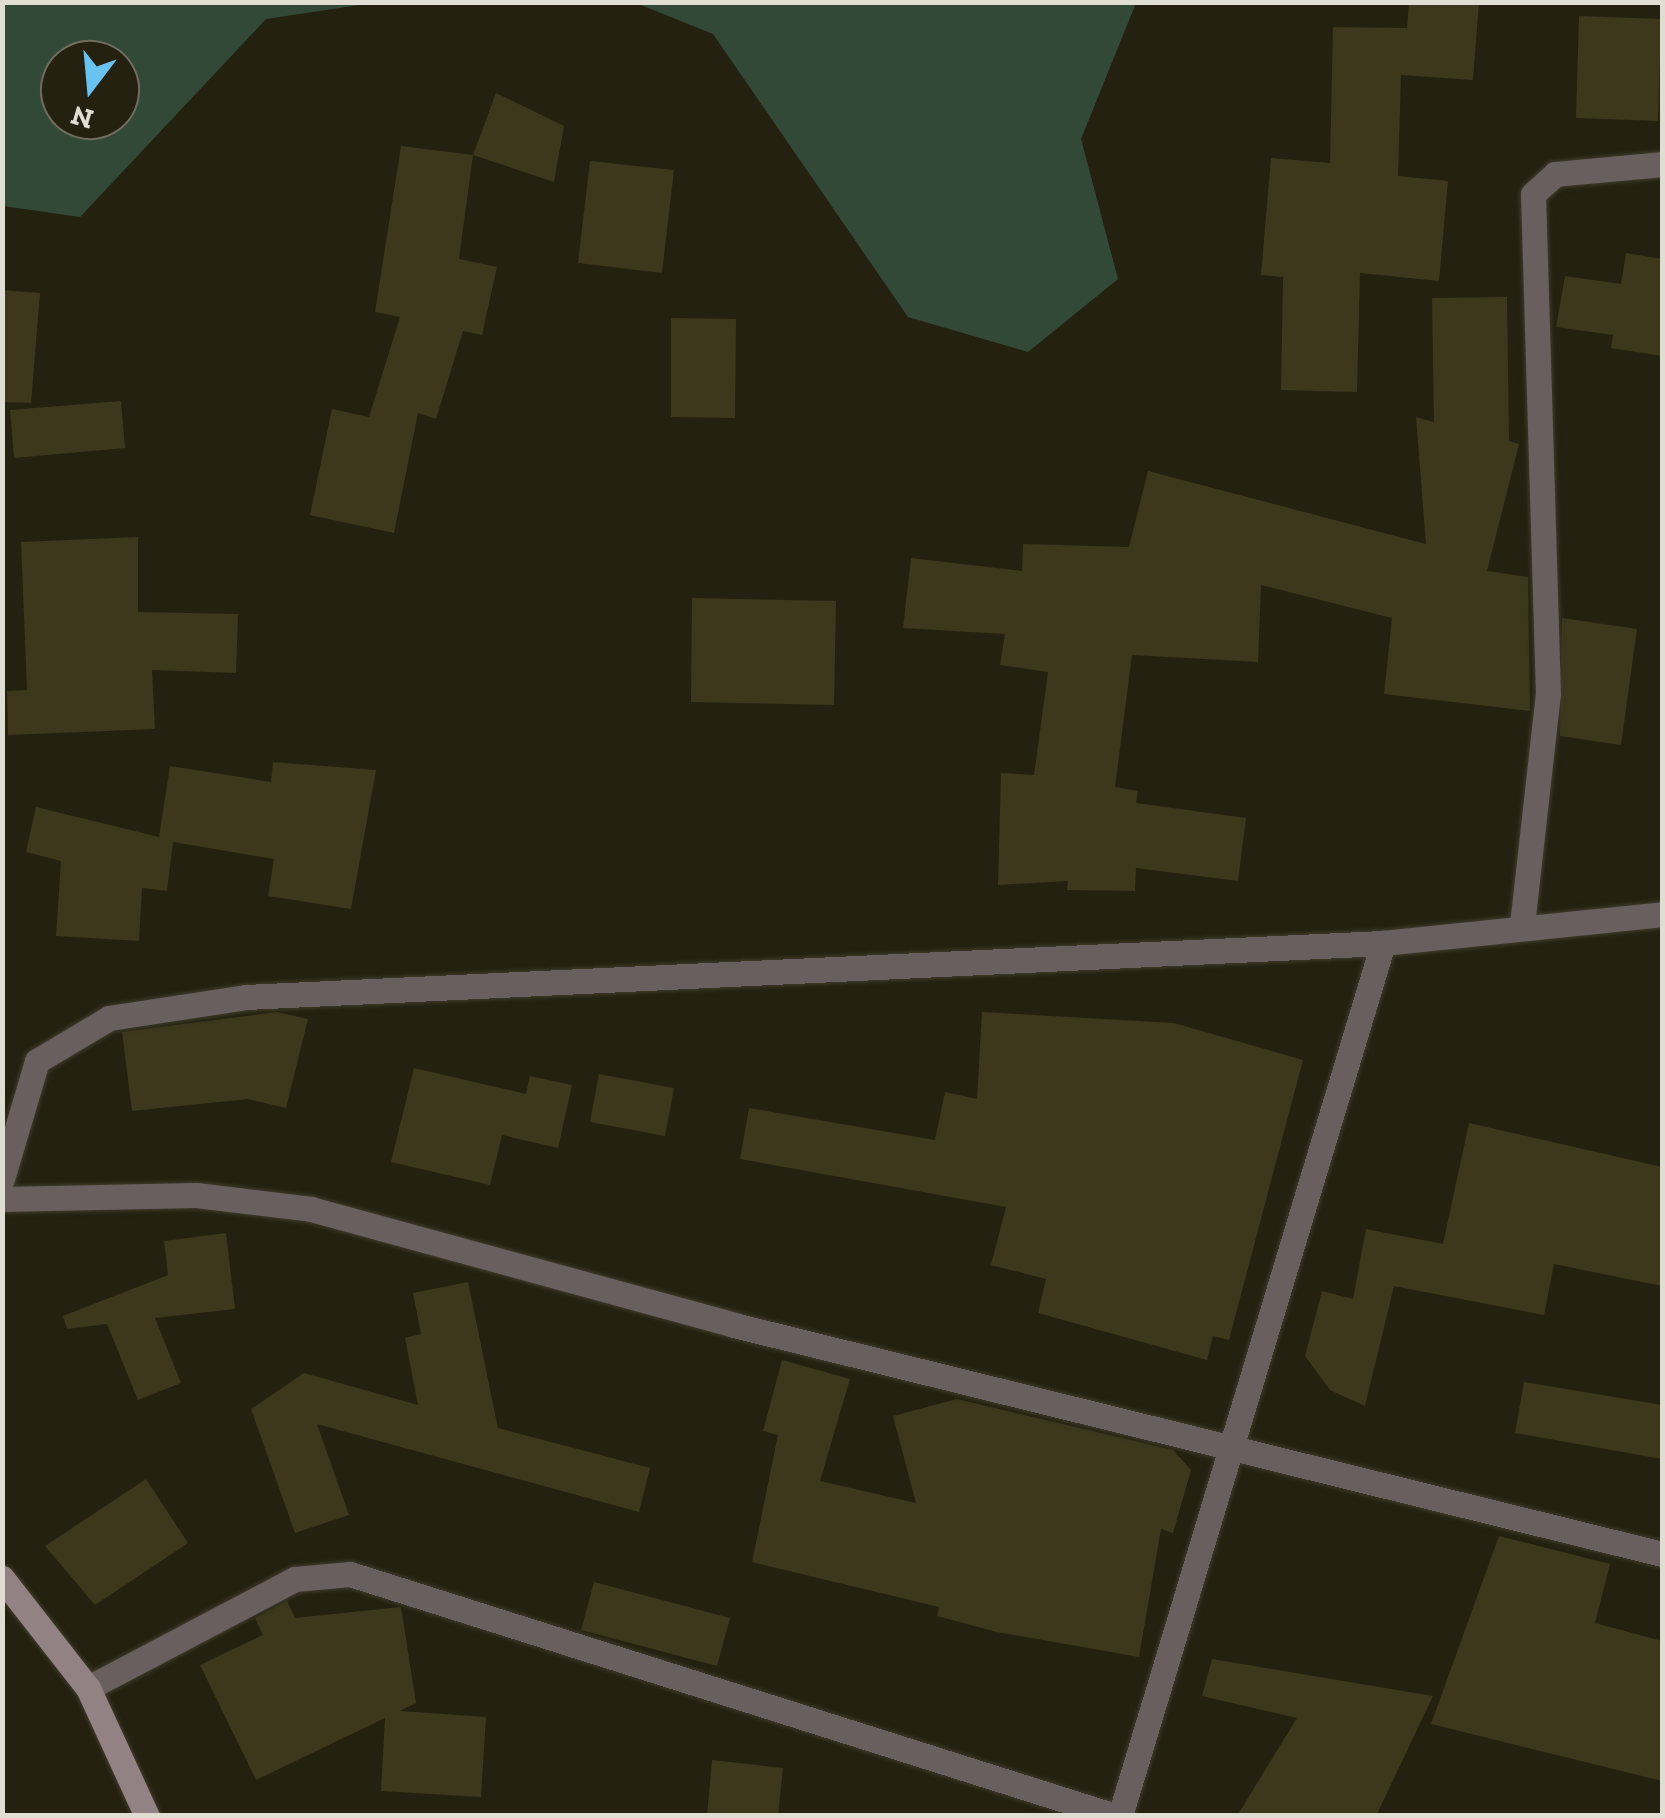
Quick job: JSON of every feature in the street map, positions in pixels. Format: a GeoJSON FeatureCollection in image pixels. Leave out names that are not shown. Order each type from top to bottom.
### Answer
{"type":"FeatureCollection","features":[{"type":"Feature","properties":{"kind":"street"},"geometry":{"type":"LineString","coordinates":[[1522,925],[1548,694],[1533,194],[1555,174],[1662,164]]}},
{"type":"Feature","properties":{"kind":"street"},"geometry":{"type":"LineString","coordinates":[[2,1179],[37,1060],[109,1018],[246,997],[1383,944],[1522,925],[1662,914]]}},
{"type":"Feature","properties":{"kind":"street"},"geometry":{"type":"LineString","coordinates":[[88,1688],[295,1579],[350,1574],[1118,1816],[1383,944]]}},
{"type":"Feature","properties":{"kind":"street"},"geometry":{"type":"LineString","coordinates":[[2,1199],[196,1195],[311,1209],[1662,1554]]}},
{"type":"Feature","properties":{"kind":"street"},"geometry":{"type":"LineString","coordinates":[[2,1578],[88,1688],[147,1816]]}},
{"type":"Feature","properties":{"kind":"green space"},"geometry":{"type":"Polygon","coordinates":[[[3,2],[373,2],[266,19],[80,217],[3,206],[3,2]]]}},
{"type":"Feature","properties":{"kind":"green space"},"geometry":{"type":"Polygon","coordinates":[[[636,3],[1136,3],[1081,139],[1118,279],[1028,352],[908,317],[713,34],[636,3]]]}},
{"type":"Feature","properties":{"kind":"building"},"geometry":{"type":"Polygon","coordinates":[[[1409,2],[1479,2],[1473,80],[1401,75],[1398,176],[1448,181],[1439,281],[1360,273],[1357,392],[1281,390],[1283,277],[1261,275],[1271,158],[1330,163],[1333,27],[1407,28],[1409,2]]]}},
{"type":"Feature","properties":{"kind":"building"},"geometry":{"type":"Polygon","coordinates":[[[1579,16],[1661,19],[1658,121],[1576,118],[1579,16]]]}},
{"type":"Feature","properties":{"kind":"building"},"geometry":{"type":"Polygon","coordinates":[[[496,93],[564,126],[554,182],[473,155],[496,93]]]}},
{"type":"Feature","properties":{"kind":"building"},"geometry":{"type":"Polygon","coordinates":[[[401,146],[473,155],[459,259],[497,267],[482,335],[463,331],[436,419],[418,413],[394,533],[310,515],[332,409],[369,417],[400,317],[375,312],[401,146]]]}},
{"type":"Feature","properties":{"kind":"building"},"geometry":{"type":"Polygon","coordinates":[[[590,161],[674,170],[662,273],[578,263],[590,161]]]}},
{"type":"Feature","properties":{"kind":"building"},"geometry":{"type":"Polygon","coordinates":[[[1626,253],[1662,259],[1662,356],[1611,348],[1613,335],[1556,327],[1565,276],[1621,284],[1626,253]]]}},
{"type":"Feature","properties":{"kind":"building"},"geometry":{"type":"Polygon","coordinates":[[[2,290],[40,293],[31,403],[2,402],[2,290]]]}},
{"type":"Feature","properties":{"kind":"building"},"geometry":{"type":"Polygon","coordinates":[[[1507,297],[1509,441],[1519,444],[1487,571],[1528,577],[1530,711],[1384,694],[1392,618],[1261,585],[1258,662],[1132,655],[1115,787],[1138,791],[1136,803],[1246,818],[1238,881],[1136,868],[1135,891],[1067,890],[1068,881],[998,885],[1001,773],[1034,775],[1048,672],[1000,665],[1005,634],[903,628],[911,558],[1022,571],[1023,544],[1129,547],[1148,471],[1426,544],[1416,417],[1434,422],[1432,298],[1507,297]]]}},
{"type":"Feature","properties":{"kind":"building"},"geometry":{"type":"Polygon","coordinates":[[[671,318],[736,319],[735,418],[671,417],[671,318]]]}},
{"type":"Feature","properties":{"kind":"building"},"geometry":{"type":"Polygon","coordinates":[[[121,401],[125,448],[14,458],[10,410],[121,401]]]}},
{"type":"Feature","properties":{"kind":"building"},"geometry":{"type":"Polygon","coordinates":[[[138,537],[138,612],[238,614],[236,673],[152,670],[155,729],[8,735],[7,691],[27,690],[21,542],[138,537]]]}},
{"type":"Feature","properties":{"kind":"building"},"geometry":{"type":"Polygon","coordinates":[[[692,598],[836,601],[834,705],[691,702],[692,598]]]}},
{"type":"Feature","properties":{"kind":"building"},"geometry":{"type":"Polygon","coordinates":[[[1562,618],[1637,629],[1621,745],[1560,736],[1562,618]]]}},
{"type":"Feature","properties":{"kind":"building"},"geometry":{"type":"Polygon","coordinates":[[[273,762],[376,770],[351,909],[268,896],[274,859],[173,842],[167,891],[142,888],[139,941],[56,936],[61,861],[26,852],[36,807],[159,837],[170,766],[271,782],[273,762]]]}},
{"type":"Feature","properties":{"kind":"building"},"geometry":{"type":"Polygon","coordinates":[[[277,1012],[308,1019],[286,1108],[248,1099],[132,1111],[122,1032],[277,1012]]]}},
{"type":"Feature","properties":{"kind":"building"},"geometry":{"type":"Polygon","coordinates":[[[982,1012],[1174,1023],[1303,1060],[1229,1340],[1213,1336],[1207,1360],[1038,1313],[1046,1279],[991,1265],[1006,1207],[740,1159],[749,1108],[935,1140],[945,1092],[977,1099],[982,1012]]]}},
{"type":"Feature","properties":{"kind":"building"},"geometry":{"type":"Polygon","coordinates":[[[414,1068],[526,1094],[530,1076],[572,1085],[558,1148],[502,1135],[490,1185],[391,1162],[414,1068]]]}},
{"type":"Feature","properties":{"kind":"building"},"geometry":{"type":"Polygon","coordinates":[[[599,1074],[674,1088],[665,1136],[590,1122],[599,1074]]]}},
{"type":"Feature","properties":{"kind":"building"},"geometry":{"type":"Polygon","coordinates":[[[1469,1123],[1662,1167],[1662,1286],[1554,1264],[1544,1315],[1394,1286],[1365,1406],[1330,1390],[1305,1356],[1322,1291],[1353,1299],[1366,1229],[1443,1244],[1469,1123]]]}},
{"type":"Feature","properties":{"kind":"building"},"geometry":{"type":"Polygon","coordinates":[[[226,1233],[235,1309],[155,1318],[181,1383],[138,1400],[107,1324],[67,1329],[63,1316],[168,1275],[164,1241],[226,1233]]]}},
{"type":"Feature","properties":{"kind":"building"},"geometry":{"type":"Polygon","coordinates":[[[468,1282],[498,1428],[650,1468],[639,1512],[317,1424],[349,1515],[295,1533],[251,1409],[304,1373],[418,1405],[405,1338],[421,1334],[413,1293],[468,1282]]]}},
{"type":"Feature","properties":{"kind":"building"},"geometry":{"type":"Polygon","coordinates":[[[782,1360],[850,1379],[820,1481],[916,1503],[893,1416],[957,1399],[1173,1450],[1191,1470],[1173,1533],[1161,1529],[1139,1657],[997,1632],[937,1616],[939,1607],[752,1562],[778,1435],[763,1431],[782,1360]]]}},
{"type":"Feature","properties":{"kind":"building"},"geometry":{"type":"Polygon","coordinates":[[[1524,1382],[1662,1405],[1662,1459],[1515,1433],[1524,1382]]]}},
{"type":"Feature","properties":{"kind":"building"},"geometry":{"type":"Polygon","coordinates":[[[146,1479],[188,1543],[95,1605],[45,1546],[146,1479]]]}},
{"type":"Feature","properties":{"kind":"building"},"geometry":{"type":"Polygon","coordinates":[[[1499,1536],[1610,1564],[1595,1623],[1662,1641],[1662,1781],[1431,1724],[1499,1536]]]}},
{"type":"Feature","properties":{"kind":"building"},"geometry":{"type":"Polygon","coordinates":[[[594,1582],[730,1618],[717,1666],[581,1630],[594,1582]]]}},
{"type":"Feature","properties":{"kind":"building"},"geometry":{"type":"Polygon","coordinates":[[[287,1601],[295,1618],[401,1607],[416,1703],[400,1711],[486,1717],[481,1797],[381,1791],[385,1718],[256,1780],[200,1665],[263,1635],[255,1618],[287,1601]]]}},
{"type":"Feature","properties":{"kind":"building"},"geometry":{"type":"Polygon","coordinates":[[[1212,1659],[1433,1696],[1376,1816],[1237,1816],[1297,1718],[1202,1696],[1212,1659]]]}},
{"type":"Feature","properties":{"kind":"building"},"geometry":{"type":"Polygon","coordinates":[[[712,1760],[783,1768],[778,1816],[707,1816],[712,1760]]]}}]}
